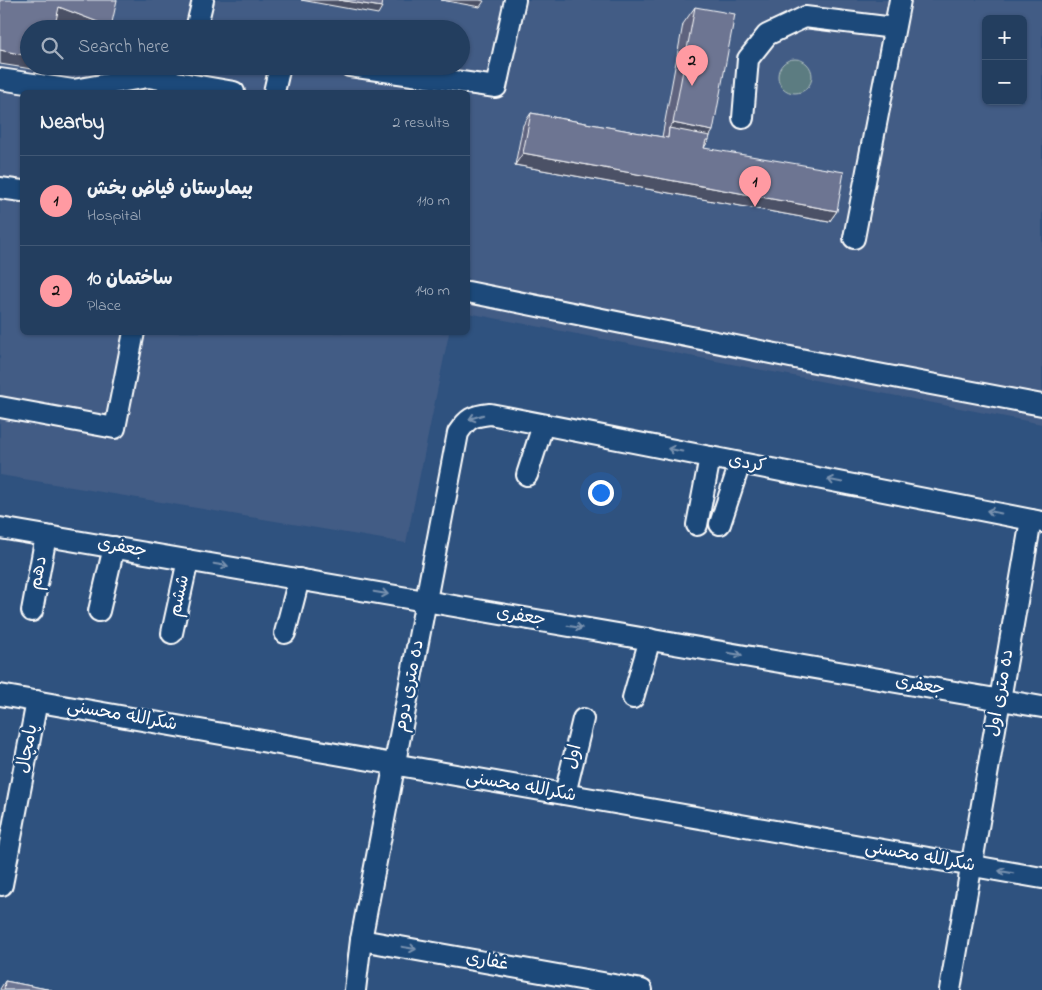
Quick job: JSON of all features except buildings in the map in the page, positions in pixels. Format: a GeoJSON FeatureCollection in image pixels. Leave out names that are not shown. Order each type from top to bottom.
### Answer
{"type":"FeatureCollection","features":[{"type":"Feature","properties":{"kind":"street"},"geometry":{"type":"LineString","coordinates":[[198,20],[202,0]]}},
{"type":"Feature","properties":{"kind":"street"},"geometry":{"type":"LineString","coordinates":[[413,75],[496,87],[515,0]]}},
{"type":"Feature","properties":{"kind":"street"},"geometry":{"type":"LineString","coordinates":[[854,238],[900,0]]}},
{"type":"Feature","properties":{"kind":"street"},"geometry":{"type":"LineString","coordinates":[[743,118],[748,59],[767,35],[805,17],[894,28]]}},
{"type":"Feature","properties":{"kind":"street"},"geometry":{"type":"LineString","coordinates":[[274,90],[278,75]]}},
{"type":"Feature","properties":{"kind":"street"},"geometry":{"type":"LineString","coordinates":[[0,79],[73,90],[148,77],[186,81],[225,90]]}},
{"type":"Feature","properties":{"kind":"street"},"geometry":{"type":"LineString","coordinates":[[0,188],[20,191]]}},
{"type":"Feature","properties":{"kind":"street"},"geometry":{"type":"LineString","coordinates":[[470,292],[820,363],[1042,405]]}},
{"type":"Feature","properties":{"kind":"street"},"geometry":{"type":"LineString","coordinates":[[0,408],[116,428],[133,335]]}},
{"type":"Feature","properties":{"kind":"street","name":"کردی"},"geometry":{"type":"LineString","coordinates":[[458,433],[467,420],[477,415],[490,414],[1036,521]]}},
{"type":"Feature","properties":{"kind":"street"},"geometry":{"type":"LineString","coordinates":[[527,475],[543,424]]}},
{"type":"Feature","properties":{"kind":"street","name":"ده متری دوم"},"geometry":{"type":"LineString","coordinates":[[354,990],[361,940],[458,433]]}},
{"type":"Feature","properties":{"kind":"street"},"geometry":{"type":"LineString","coordinates":[[697,525],[710,457]]}},
{"type":"Feature","properties":{"kind":"street"},"geometry":{"type":"LineString","coordinates":[[720,524],[740,463]]}},
{"type":"Feature","properties":{"kind":"street","name":"ده متری اول"},"geometry":{"type":"LineString","coordinates":[[950,990],[1000,699],[1036,521]]}},
{"type":"Feature","properties":{"kind":"street","name":"جعفری"},"geometry":{"type":"LineString","coordinates":[[0,528],[1042,706]]}},
{"type":"Feature","properties":{"kind":"street","name":"دهم"},"geometry":{"type":"LineString","coordinates":[[32,611],[46,536]]}},
{"type":"Feature","properties":{"kind":"street"},"geometry":{"type":"LineString","coordinates":[[99,611],[114,547]]}},
{"type":"Feature","properties":{"kind":"street","name":"ششم"},"geometry":{"type":"LineString","coordinates":[[172,632],[188,560]]}},
{"type":"Feature","properties":{"kind":"street"},"geometry":{"type":"LineString","coordinates":[[285,633],[299,579]]}},
{"type":"Feature","properties":{"kind":"street"},"geometry":{"type":"LineString","coordinates":[[633,698],[650,639]]}},
{"type":"Feature","properties":{"kind":"street","name":"شکرالله محسنی"},"geometry":{"type":"LineString","coordinates":[[0,695],[1042,878]]}},
{"type":"Feature","properties":{"kind":"street","name":"پامچال"},"geometry":{"type":"LineString","coordinates":[[2,885],[37,701]]}},
{"type":"Feature","properties":{"kind":"street","name":"اول"},"geometry":{"type":"LineString","coordinates":[[565,794],[583,719]]}},
{"type":"Feature","properties":{"kind":"street","name":"غفاری"},"geometry":{"type":"LineString","coordinates":[[361,940],[642,990]]}},
{"type":"Feature","properties":{"kind":"shaded area"},"geometry":{"type":"Polygon","coordinates":[[[0,0],[1042,0],[1042,424],[470,313],[470,90],[20,90],[20,335],[449,335],[406,543],[0,475],[0,0]]]}},
{"type":"Feature","properties":{"kind":"green space"},"geometry":{"type":"Polygon","coordinates":[[[795,59],[807,64],[812,76],[807,88],[795,93],[783,88],[778,76],[783,64],[795,59]]]}},
{"type":"Feature","properties":{"kind":"place","name":"ساختمان 10"},"geometry":{"type":"Point","coordinates":[692,86]}},
{"type":"Feature","properties":{"kind":"place","name":"بیمارستان فیاض بخش"},"geometry":{"type":"Point","coordinates":[755,207]}}]}
